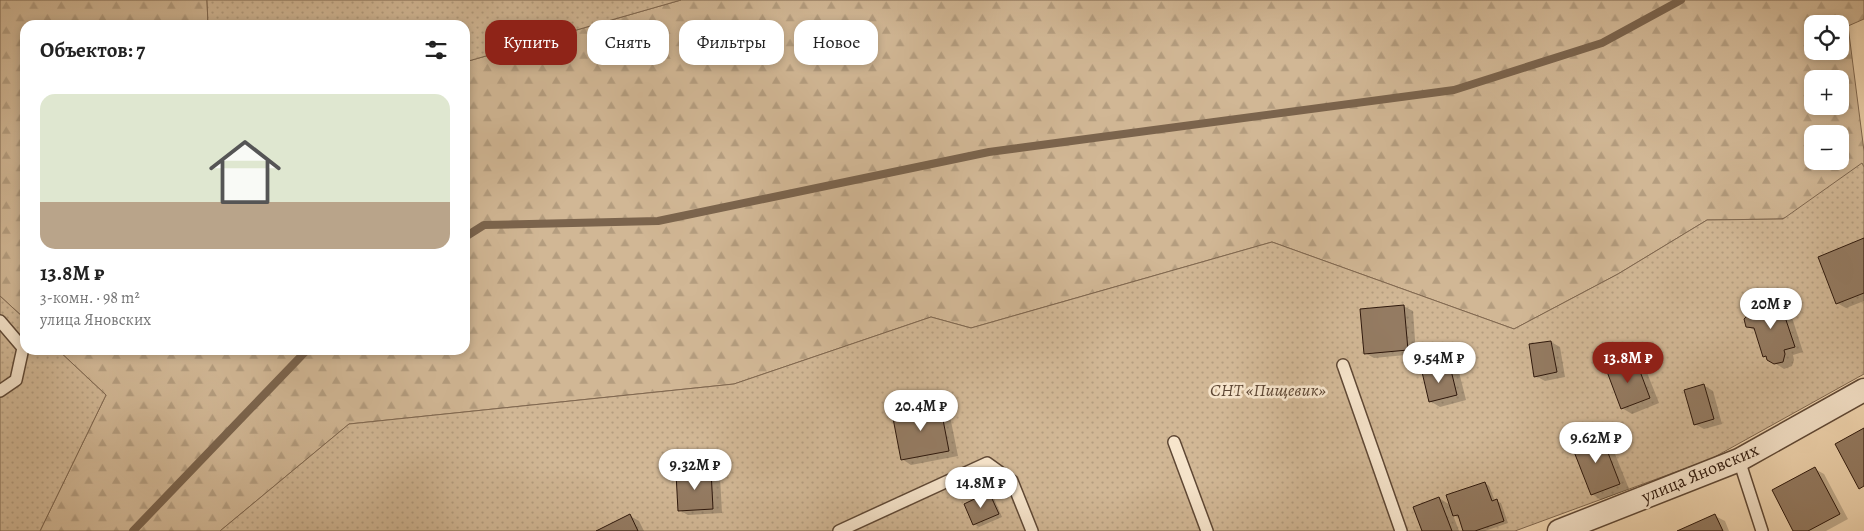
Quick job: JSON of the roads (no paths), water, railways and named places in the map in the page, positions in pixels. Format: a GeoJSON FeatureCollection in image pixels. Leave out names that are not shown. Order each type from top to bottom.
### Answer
{"type":"FeatureCollection","features":[{"type":"Feature","properties":{"kind":"street","name":"улица Яновских"},"geometry":{"type":"LineString","coordinates":[[1559,531],[1739,460],[1864,390]]}},
{"type":"Feature","properties":{"kind":"lane"},"geometry":{"type":"LineString","coordinates":[[0,321],[20,344]]}},
{"type":"Feature","properties":{"kind":"lane"},"geometry":{"type":"LineString","coordinates":[[0,392],[16,380],[21,355]]}},
{"type":"Feature","properties":{"kind":"lane"},"geometry":{"type":"LineString","coordinates":[[1344,365],[1401,531]]}},
{"type":"Feature","properties":{"kind":"lane"},"geometry":{"type":"LineString","coordinates":[[1174,442],[1207,531]]}},
{"type":"Feature","properties":{"kind":"lane"},"geometry":{"type":"LineString","coordinates":[[1739,460],[1762,531]]}},
{"type":"Feature","properties":{"kind":"lane"},"geometry":{"type":"LineString","coordinates":[[839,531],[987,463],[1012,482],[1032,531]]}},
{"type":"Feature","properties":{"kind":"waterway"},"geometry":{"type":"LineString","coordinates":[[470,234],[484,225],[658,221],[989,152],[1454,90],[1602,43],[1681,0]]}},
{"type":"Feature","properties":{"kind":"waterway"},"geometry":{"type":"LineString","coordinates":[[133,531],[302,355]]}},
{"type":"Feature","properties":{"kind":"park label","name":"СНТ «Пищевик»"},"geometry":{"type":"Point","coordinates":[1268,390]}}]}
